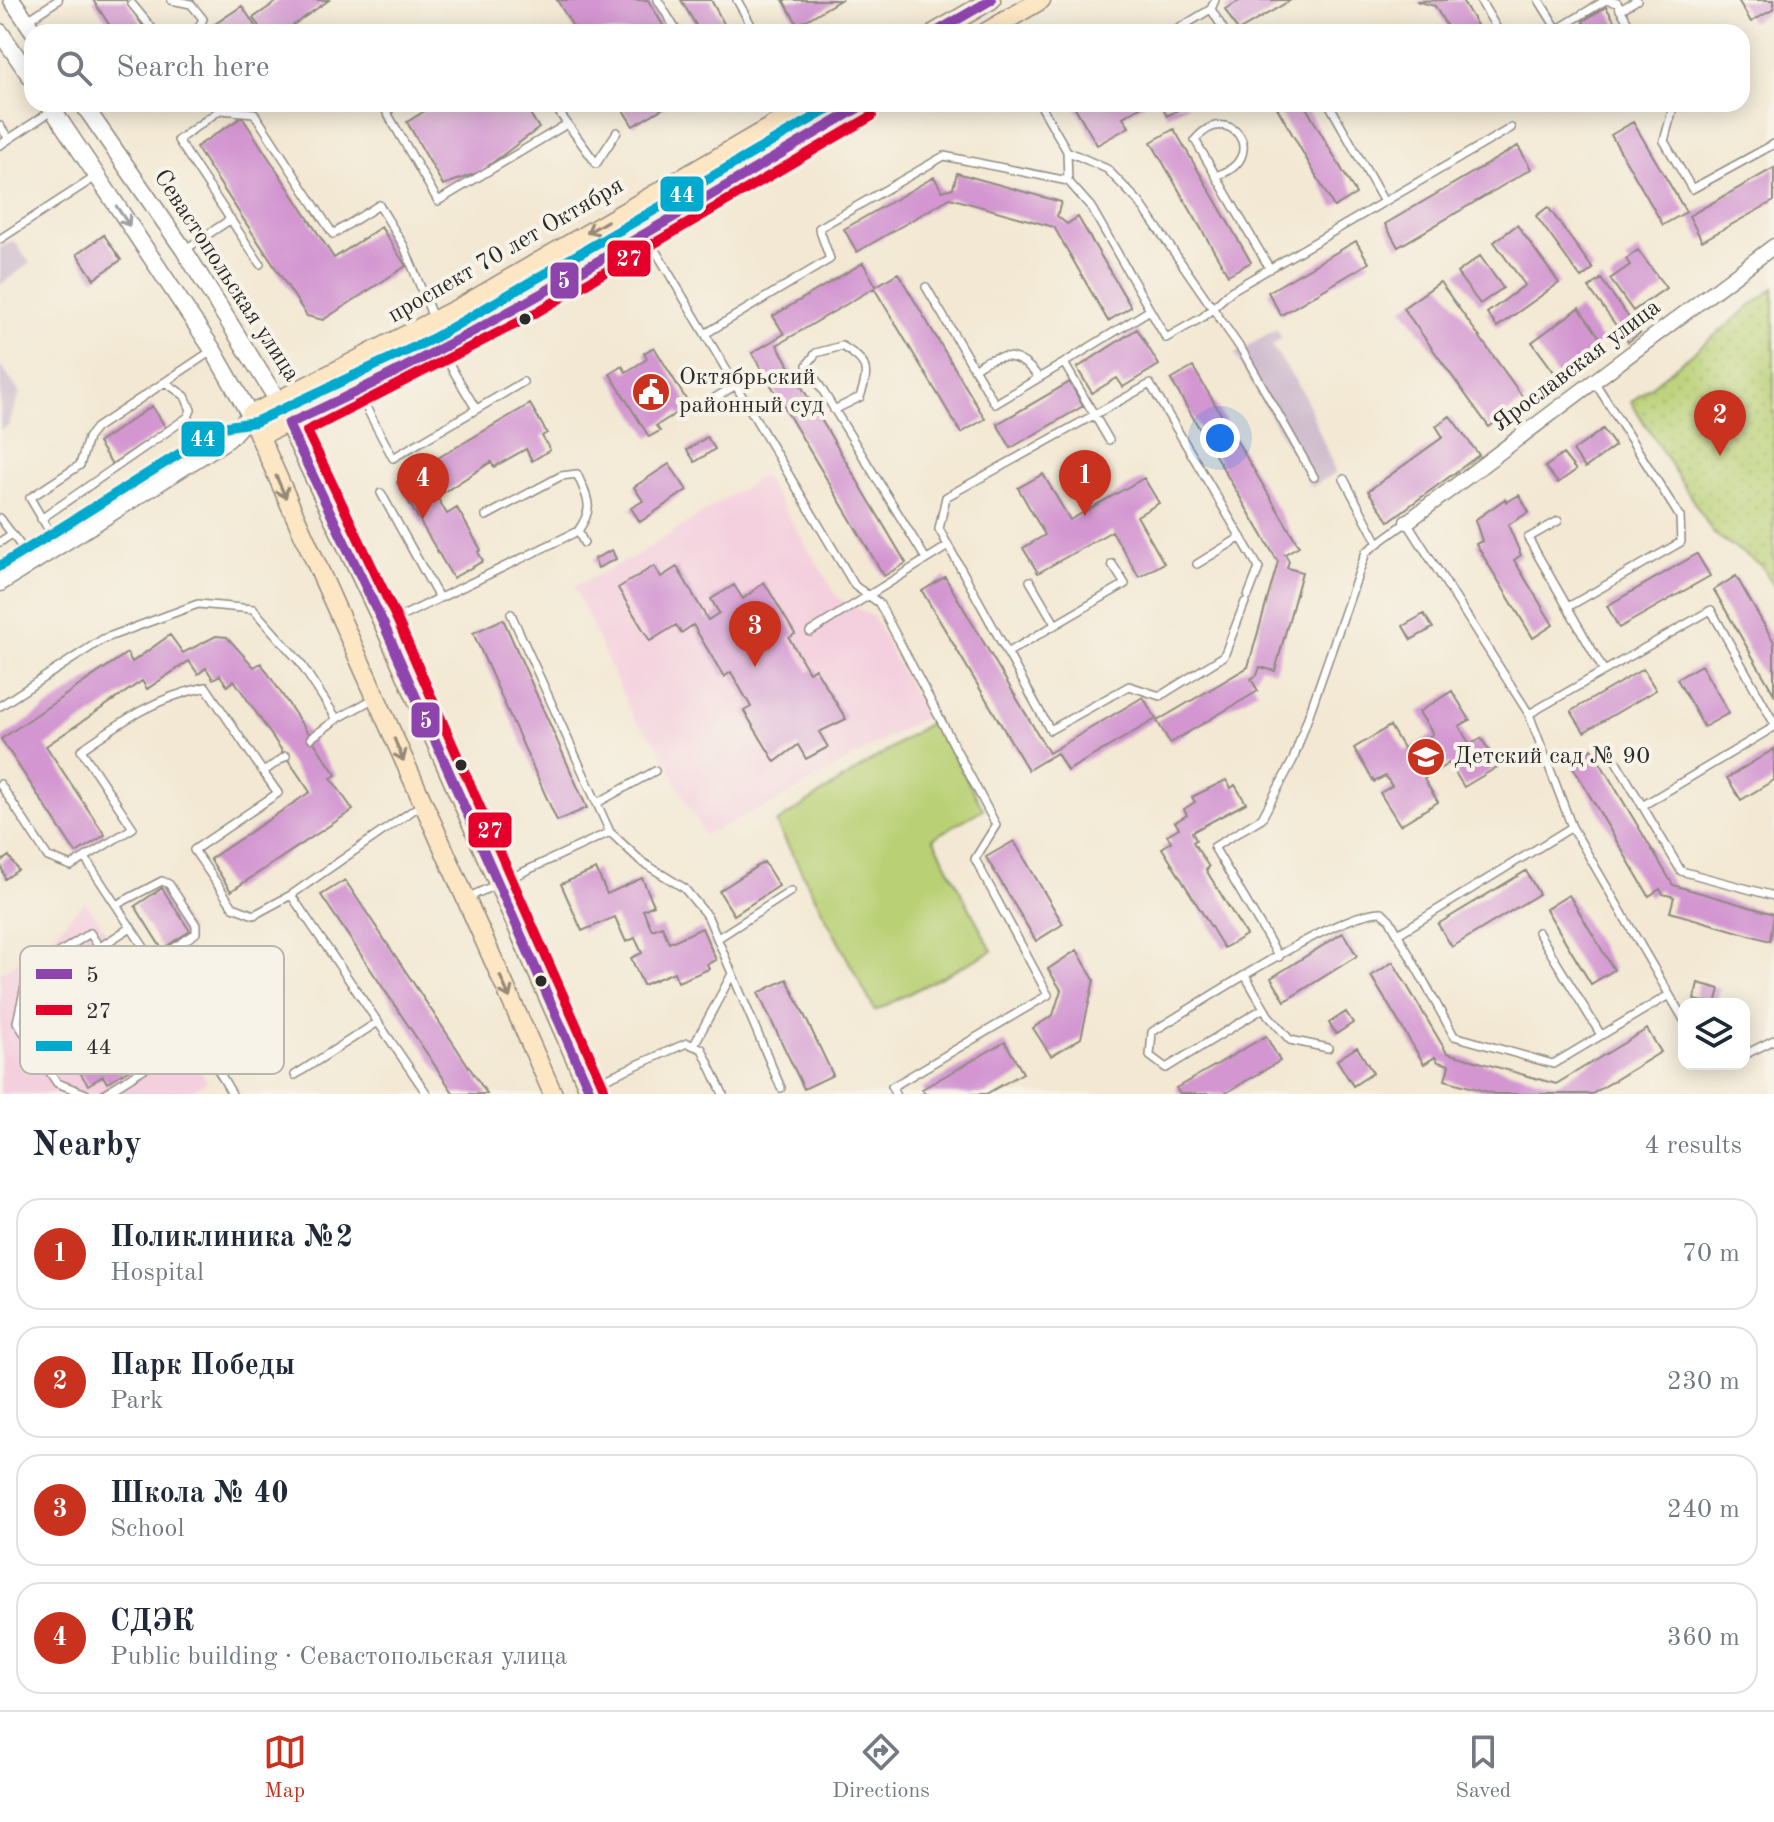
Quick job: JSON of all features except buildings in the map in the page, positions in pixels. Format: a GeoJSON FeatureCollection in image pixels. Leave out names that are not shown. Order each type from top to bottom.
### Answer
{"type":"FeatureCollection","features":[{"type":"Feature","properties":{"kind":"main road"},"geometry":{"type":"LineString","coordinates":[[1003,24],[1041,0]]}},
{"type":"Feature","properties":{"kind":"main road"},"geometry":{"type":"LineString","coordinates":[[950,24],[987,2],[992,24]]}},
{"type":"Feature","properties":{"kind":"main road","name":"проспект 70 лет Октября"},"geometry":{"type":"LineString","coordinates":[[250,415],[435,322],[793,112]]}},
{"type":"Feature","properties":{"kind":"main road"},"geometry":{"type":"LineString","coordinates":[[806,112],[815,134]]}},
{"type":"Feature","properties":{"kind":"main road","name":"проспект 70 лет Октября"},"geometry":{"type":"LineString","coordinates":[[259,436],[358,392],[441,350],[852,112]]}},
{"type":"Feature","properties":{"kind":"main road"},"geometry":{"type":"LineString","coordinates":[[624,211],[644,231]]}},
{"type":"Feature","properties":{"kind":"main road","name":"Севастопольская улица"},"geometry":{"type":"LineString","coordinates":[[278,401],[384,625],[589,1090]]}},
{"type":"Feature","properties":{"kind":"main road"},"geometry":{"type":"LineString","coordinates":[[250,415],[553,1094]]}},
{"type":"Feature","properties":{"kind":"street"},"geometry":{"type":"LineString","coordinates":[[12,0],[29,24]]}},
{"type":"Feature","properties":{"kind":"street"},"geometry":{"type":"LineString","coordinates":[[0,32],[24,67]]}},
{"type":"Feature","properties":{"kind":"street"},"geometry":{"type":"LineString","coordinates":[[59,112],[97,176],[213,350],[250,415]]}},
{"type":"Feature","properties":{"kind":"street","name":"Севастопольская улица"},"geometry":{"type":"LineString","coordinates":[[89,112],[184,250],[278,401]]}},
{"type":"Feature","properties":{"kind":"street"},"geometry":{"type":"LineString","coordinates":[[97,176],[122,159]]}},
{"type":"Feature","properties":{"kind":"street","name":"Ярославская улица"},"geometry":{"type":"LineString","coordinates":[[1407,522],[1774,246]]}},
{"type":"Feature","properties":{"kind":"street","name":"проспект 70 лет Октября"},"geometry":{"type":"LineString","coordinates":[[0,583],[228,439],[250,415]]}},
{"type":"Feature","properties":{"kind":"street","name":"проспект 70 лет Октября"},"geometry":{"type":"LineString","coordinates":[[228,439],[259,436]]}},
{"type":"Feature","properties":{"kind":"lane"},"geometry":{"type":"LineString","coordinates":[[32,24],[58,0]]}},
{"type":"Feature","properties":{"kind":"lane"},"geometry":{"type":"LineString","coordinates":[[171,0],[191,4],[203,19],[200,24]]}},
{"type":"Feature","properties":{"kind":"lane"},"geometry":{"type":"LineString","coordinates":[[658,0],[672,24]]}},
{"type":"Feature","properties":{"kind":"lane"},"geometry":{"type":"LineString","coordinates":[[737,0],[750,24]]}},
{"type":"Feature","properties":{"kind":"lane"},"geometry":{"type":"LineString","coordinates":[[1186,24],[1211,9],[1215,0]]}},
{"type":"Feature","properties":{"kind":"lane"},"geometry":{"type":"LineString","coordinates":[[1480,0],[1494,24]]}},
{"type":"Feature","properties":{"kind":"lane"},"geometry":{"type":"LineString","coordinates":[[1539,0],[1551,24]]}},
{"type":"Feature","properties":{"kind":"lane"},"geometry":{"type":"LineString","coordinates":[[1567,24],[1606,0],[1617,3],[1628,24]]}},
{"type":"Feature","properties":{"kind":"lane"},"geometry":{"type":"LineString","coordinates":[[1620,10],[1637,0]]}},
{"type":"Feature","properties":{"kind":"lane"},"geometry":{"type":"LineString","coordinates":[[132,4],[148,24]]}},
{"type":"Feature","properties":{"kind":"lane"},"geometry":{"type":"LineString","coordinates":[[1211,9],[1220,24]]}},
{"type":"Feature","properties":{"kind":"lane"},"geometry":{"type":"LineString","coordinates":[[0,145],[47,112]]}},
{"type":"Feature","properties":{"kind":"lane"},"geometry":{"type":"LineString","coordinates":[[217,112],[178,140],[260,264]]}},
{"type":"Feature","properties":{"kind":"lane"},"geometry":{"type":"LineString","coordinates":[[243,112],[254,113],[333,234],[379,205],[404,246],[435,322]]}},
{"type":"Feature","properties":{"kind":"lane"},"geometry":{"type":"LineString","coordinates":[[387,112],[438,201],[567,124]]}},
{"type":"Feature","properties":{"kind":"lane"},"geometry":{"type":"LineString","coordinates":[[559,112],[595,162],[617,132]]}},
{"type":"Feature","properties":{"kind":"lane"},"geometry":{"type":"LineString","coordinates":[[1045,112],[1067,151],[1068,181]]}},
{"type":"Feature","properties":{"kind":"lane"},"geometry":{"type":"LineString","coordinates":[[1333,112],[1384,202]]}},
{"type":"Feature","properties":{"kind":"lane"},"geometry":{"type":"LineString","coordinates":[[1672,112],[1664,141],[1692,189],[1774,144]]}},
{"type":"Feature","properties":{"kind":"lane"},"geometry":{"type":"LineString","coordinates":[[1216,176],[1233,171],[1242,158],[1243,143],[1235,130],[1220,124],[1205,128],[1195,140],[1270,269]]}},
{"type":"Feature","properties":{"kind":"lane"},"geometry":{"type":"LineString","coordinates":[[0,126],[9,139]]}},
{"type":"Feature","properties":{"kind":"lane"},"geometry":{"type":"LineString","coordinates":[[705,334],[830,259],[819,228],[944,156],[1068,181],[1091,207],[1166,338],[1212,308],[1231,291],[1511,128]]}},
{"type":"Feature","properties":{"kind":"lane"},"geometry":{"type":"LineString","coordinates":[[411,154],[422,147]]}},
{"type":"Feature","properties":{"kind":"lane"},"geometry":{"type":"LineString","coordinates":[[1067,151],[1107,169],[1140,203],[1243,352],[1314,477]]}},
{"type":"Feature","properties":{"kind":"lane"},"geometry":{"type":"LineString","coordinates":[[0,239],[97,176]]}},
{"type":"Feature","properties":{"kind":"lane"},"geometry":{"type":"LineString","coordinates":[[184,250],[231,219]]}},
{"type":"Feature","properties":{"kind":"lane"},"geometry":{"type":"LineString","coordinates":[[644,231],[855,586],[879,603],[996,825],[975,859],[1048,995],[892,1087],[895,1094]]}},
{"type":"Feature","properties":{"kind":"lane"},"geometry":{"type":"LineString","coordinates":[[926,287],[995,404],[1150,310]]}},
{"type":"Feature","properties":{"kind":"lane"},"geometry":{"type":"LineString","coordinates":[[834,410],[860,397],[868,376],[861,357],[842,346],[816,353],[807,365],[834,410],[926,559]]}},
{"type":"Feature","properties":{"kind":"lane"},"geometry":{"type":"LineString","coordinates":[[58,546],[30,498],[80,465],[88,438],[96,428],[213,350]]}},
{"type":"Feature","properties":{"kind":"lane"},"geometry":{"type":"LineString","coordinates":[[441,350],[476,409]]}},
{"type":"Feature","properties":{"kind":"lane"},"geometry":{"type":"LineString","coordinates":[[974,369],[986,359],[1001,355],[1017,357],[1030,365],[1039,378]]}},
{"type":"Feature","properties":{"kind":"lane"},"geometry":{"type":"LineString","coordinates":[[1064,363],[1109,440]]}},
{"type":"Feature","properties":{"kind":"lane"},"geometry":{"type":"LineString","coordinates":[[1568,607],[1681,542],[1680,517],[1594,381]]}},
{"type":"Feature","properties":{"kind":"lane"},"geometry":{"type":"LineString","coordinates":[[41,519],[188,417],[191,410],[185,396],[165,382]]}},
{"type":"Feature","properties":{"kind":"lane"},"geometry":{"type":"LineString","coordinates":[[358,392],[393,458],[523,382]]}},
{"type":"Feature","properties":{"kind":"lane"},"geometry":{"type":"LineString","coordinates":[[1150,384],[1241,537],[1259,568],[1224,656],[1160,696],[1129,686],[1050,730],[939,529],[946,497],[1150,384]]}},
{"type":"Feature","properties":{"kind":"lane"},"geometry":{"type":"LineString","coordinates":[[698,408],[736,385]]}},
{"type":"Feature","properties":{"kind":"lane"},"geometry":{"type":"LineString","coordinates":[[384,625],[578,531],[589,515],[588,498],[577,474],[561,476],[486,516]]}},
{"type":"Feature","properties":{"kind":"lane"},"geometry":{"type":"LineString","coordinates":[[1344,479],[1378,543]]}},
{"type":"Feature","properties":{"kind":"lane"},"geometry":{"type":"LineString","coordinates":[[381,493],[439,598]]}},
{"type":"Feature","properties":{"kind":"lane"},"geometry":{"type":"LineString","coordinates":[[0,518],[33,562]]}},
{"type":"Feature","properties":{"kind":"lane"},"geometry":{"type":"LineString","coordinates":[[1558,521],[1528,538],[1604,671]]}},
{"type":"Feature","properties":{"kind":"lane"},"geometry":{"type":"LineString","coordinates":[[1279,957],[1214,847],[1262,818],[1286,773],[1366,552],[1407,522],[1529,714],[1572,827],[1678,1010]]}},
{"type":"Feature","properties":{"kind":"lane"},"geometry":{"type":"LineString","coordinates":[[578,531],[584,543]]}},
{"type":"Feature","properties":{"kind":"lane"},"geometry":{"type":"LineString","coordinates":[[0,542],[12,534]]}},
{"type":"Feature","properties":{"kind":"lane"},"geometry":{"type":"LineString","coordinates":[[1197,564],[1241,537]]}},
{"type":"Feature","properties":{"kind":"lane"},"geometry":{"type":"LineString","coordinates":[[810,632],[948,546]]}},
{"type":"Feature","properties":{"kind":"lane"},"geometry":{"type":"LineString","coordinates":[[1007,653],[1125,584],[1112,564]]}},
{"type":"Feature","properties":{"kind":"lane"},"geometry":{"type":"LineString","coordinates":[[1030,581],[1055,624]]}},
{"type":"Feature","properties":{"kind":"lane"},"geometry":{"type":"LineString","coordinates":[[0,706],[103,639],[198,604],[253,609],[299,661],[337,719]]}},
{"type":"Feature","properties":{"kind":"lane"},"geometry":{"type":"LineString","coordinates":[[1529,714],[1711,610],[1774,725],[1642,806]]}},
{"type":"Feature","properties":{"kind":"lane"},"geometry":{"type":"LineString","coordinates":[[511,614],[610,832],[626,849],[695,898],[718,938],[781,1088]]}},
{"type":"Feature","properties":{"kind":"lane"},"geometry":{"type":"LineString","coordinates":[[0,784],[48,857],[71,866],[133,828],[81,750],[144,706],[206,687],[278,793],[194,850],[233,907],[254,915],[291,895],[422,804]]}},
{"type":"Feature","properties":{"kind":"lane"},"geometry":{"type":"LineString","coordinates":[[311,738],[337,719],[377,698]]}},
{"type":"Feature","properties":{"kind":"lane"},"geometry":{"type":"LineString","coordinates":[[1611,753],[1681,871],[1774,896]]}},
{"type":"Feature","properties":{"kind":"lane"},"geometry":{"type":"LineString","coordinates":[[263,772],[286,756]]}},
{"type":"Feature","properties":{"kind":"lane"},"geometry":{"type":"LineString","coordinates":[[599,802],[655,771]]}},
{"type":"Feature","properties":{"kind":"lane"},"geometry":{"type":"LineString","coordinates":[[1398,934],[1572,827]]}},
{"type":"Feature","properties":{"kind":"lane"},"geometry":{"type":"LineString","coordinates":[[465,899],[610,832]]}},
{"type":"Feature","properties":{"kind":"lane"},"geometry":{"type":"LineString","coordinates":[[85,858],[143,946]]}},
{"type":"Feature","properties":{"kind":"lane"},"geometry":{"type":"LineString","coordinates":[[116,905],[162,881],[169,884],[196,925],[191,939],[180,946]]}},
{"type":"Feature","properties":{"kind":"lane"},"geometry":{"type":"LineString","coordinates":[[718,938],[791,891]]}},
{"type":"Feature","properties":{"kind":"lane"},"geometry":{"type":"LineString","coordinates":[[291,895],[427,1094]]}},
{"type":"Feature","properties":{"kind":"lane"},"geometry":{"type":"LineString","coordinates":[[1264,1008],[1166,1068],[1150,1056],[1152,1032],[1331,927],[1368,911],[1382,912],[1398,934],[1454,1036],[1553,1064],[1669,995]]}},
{"type":"Feature","properties":{"kind":"lane"},"geometry":{"type":"LineString","coordinates":[[102,946],[131,927]]}},
{"type":"Feature","properties":{"kind":"lane"},"geometry":{"type":"LineString","coordinates":[[1538,932],[1601,1035]]}},
{"type":"Feature","properties":{"kind":"lane"},"geometry":{"type":"LineString","coordinates":[[70,946],[90,933],[99,946]]}},
{"type":"Feature","properties":{"kind":"lane"},"geometry":{"type":"LineString","coordinates":[[694,1045],[732,974]]}},
{"type":"Feature","properties":{"kind":"lane"},"geometry":{"type":"LineString","coordinates":[[1246,977],[1264,1008],[1290,1040],[1328,1048]]}},
{"type":"Feature","properties":{"kind":"lane"},"geometry":{"type":"LineString","coordinates":[[295,1075],[378,1022]]}},
{"type":"Feature","properties":{"kind":"lane"},"geometry":{"type":"LineString","coordinates":[[1750,1052],[1774,1040]]}},
{"type":"Feature","properties":{"kind":"lane"},"geometry":{"type":"LineString","coordinates":[[589,1090],[672,1047],[694,1045],[702,1049],[723,1094]]}},
{"type":"Feature","properties":{"kind":"lane"},"geometry":{"type":"LineString","coordinates":[[51,1074],[57,1083],[86,1094]]}},
{"type":"Feature","properties":{"kind":"lane"},"geometry":{"type":"LineString","coordinates":[[104,1094],[136,1074]]}},
{"type":"Feature","properties":{"kind":"lane"},"geometry":{"type":"LineString","coordinates":[[220,1074],[232,1094]]}},
{"type":"Feature","properties":{"kind":"shaded area"},"geometry":{"type":"Polygon","coordinates":[[[14,241],[30,263],[0,285],[0,247],[14,241]]]}},
{"type":"Feature","properties":{"kind":"shaded area"},"geometry":{"type":"Polygon","coordinates":[[[1276,329],[1282,338],[1272,346],[1304,394],[1336,473],[1311,487],[1235,354],[1276,329]]]}},
{"type":"Feature","properties":{"kind":"shaded area"},"geometry":{"type":"Polygon","coordinates":[[[0,365],[20,393],[8,426],[0,430],[0,365]]]}},
{"type":"Feature","properties":{"kind":"shaded area"},"geometry":{"type":"Polygon","coordinates":[[[763,475],[838,598],[873,617],[925,716],[776,802],[704,835],[653,738],[634,719],[574,586],[631,559],[763,475]]]}},
{"type":"Feature","properties":{"kind":"shaded area"},"geometry":{"type":"Polygon","coordinates":[[[85,901],[116,946],[42,946],[85,901]]]}},
{"type":"Feature","properties":{"kind":"shaded area"},"geometry":{"type":"Polygon","coordinates":[[[20,960],[20,1074],[202,1074],[207,1081],[187,1094],[0,1094],[0,972],[20,960]]]}},
{"type":"Feature","properties":{"kind":"green space"},"geometry":{"type":"Polygon","coordinates":[[[1774,288],[1774,586],[1762,566],[1714,534],[1631,402],[1774,288]]]}},
{"type":"Feature","properties":{"kind":"green space"},"geometry":{"type":"Polygon","coordinates":[[[934,720],[983,809],[933,838],[992,951],[875,1011],[776,823],[934,720]]]}},
{"type":"Feature","properties":{"kind":"transit line","name":"5"},"geometry":{"type":"LineString","coordinates":[[950,24],[991,0]]}},
{"type":"Feature","properties":{"kind":"transit line","name":"44"},"geometry":{"type":"LineString","coordinates":[[0,566],[222,427],[255,422],[434,338],[823,112]]}},
{"type":"Feature","properties":{"kind":"transit line","name":"5"},"geometry":{"type":"LineString","coordinates":[[591,1094],[384,625],[288,424],[508,312],[851,112]]}},
{"type":"Feature","properties":{"kind":"transit line","name":"27"},"geometry":{"type":"LineString","coordinates":[[604,1088],[397,619],[307,431],[525,319],[872,116]]}},
{"type":"Feature","properties":{"kind":"place","name":"Октябрьский районный суд"},"geometry":{"type":"Point","coordinates":[651,392]}},
{"type":"Feature","properties":{"kind":"place","name":"Парк Победы"},"geometry":{"type":"Point","coordinates":[1720,456]}},
{"type":"Feature","properties":{"kind":"place","name":"Поликлиника №2"},"geometry":{"type":"Point","coordinates":[1085,516]}},
{"type":"Feature","properties":{"kind":"place","name":"СДЭК"},"geometry":{"type":"Point","coordinates":[423,519]}},
{"type":"Feature","properties":{"kind":"place","name":"Школа № 40"},"geometry":{"type":"Point","coordinates":[755,667]}},
{"type":"Feature","properties":{"kind":"place","name":"Детский сад № 90"},"geometry":{"type":"Point","coordinates":[1426,757]}}]}
